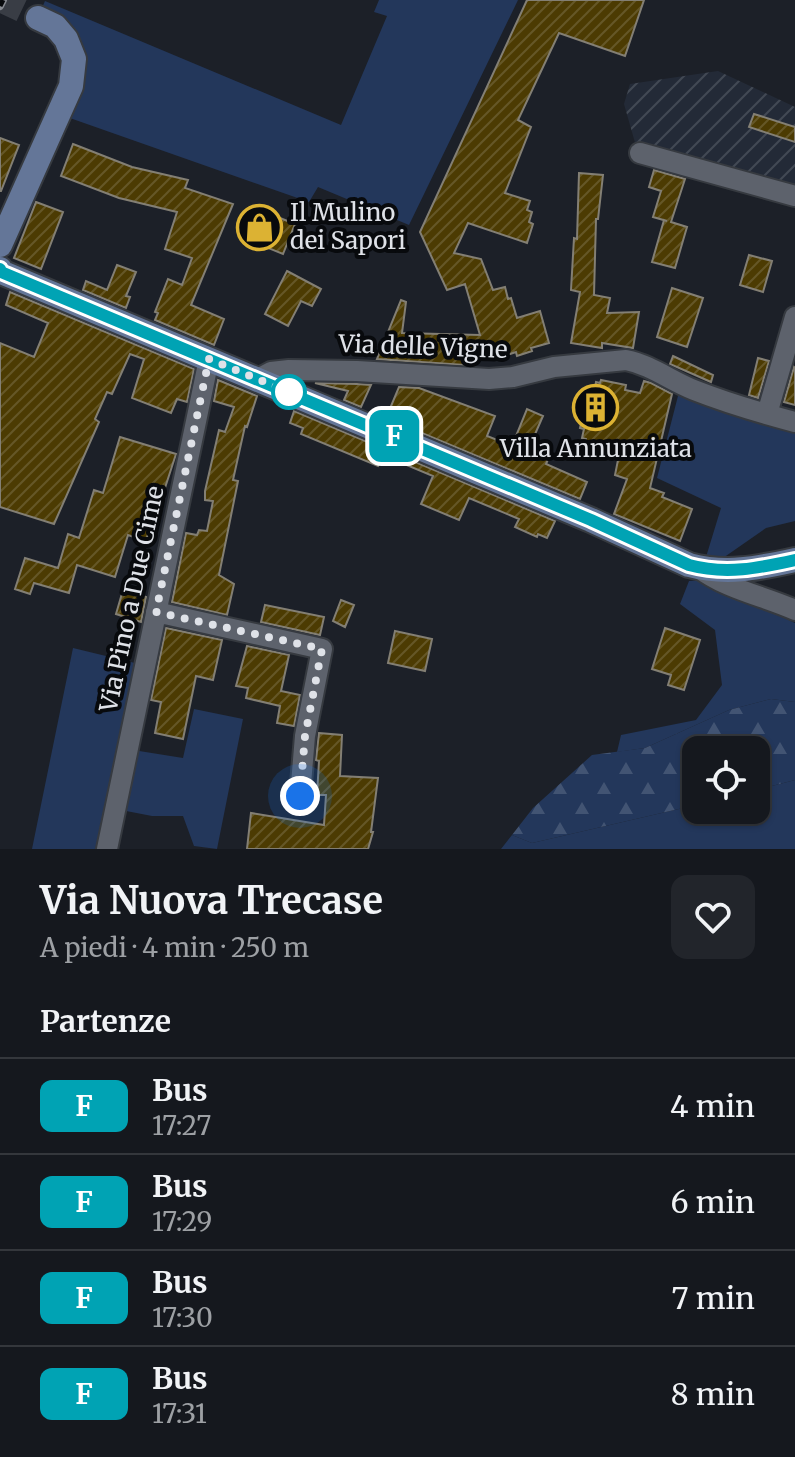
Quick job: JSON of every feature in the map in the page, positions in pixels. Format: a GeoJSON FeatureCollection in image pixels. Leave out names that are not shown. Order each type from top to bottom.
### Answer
{"type":"FeatureCollection","features":[{"type":"Feature","properties":{"kind":"street"},"geometry":{"type":"LineString","coordinates":[[0,245],[71,86],[74,59],[66,39],[55,26],[38,18]]}},
{"type":"Feature","properties":{"kind":"street"},"geometry":{"type":"LineString","coordinates":[[640,153],[795,196]]}},
{"type":"Feature","properties":{"kind":"street"},"geometry":{"type":"LineString","coordinates":[[0,271],[591,520],[689,565],[699,568],[760,568],[795,560]]}},
{"type":"Feature","properties":{"kind":"street"},"geometry":{"type":"LineString","coordinates":[[767,414],[795,317]]}},
{"type":"Feature","properties":{"kind":"street","name":"Via Pino a Due Cime"},"geometry":{"type":"LineString","coordinates":[[107,849],[209,359]]}},
{"type":"Feature","properties":{"kind":"street","name":"Via delle Vigne"},"geometry":{"type":"LineString","coordinates":[[258,379],[271,372],[289,370],[489,379],[554,367],[626,360],[638,362],[692,389],[795,422]]}},
{"type":"Feature","properties":{"kind":"street"},"geometry":{"type":"LineString","coordinates":[[699,568],[714,579],[795,610]]}},
{"type":"Feature","properties":{"kind":"street"},"geometry":{"type":"LineString","coordinates":[[760,568],[768,589],[764,597]]}},
{"type":"Feature","properties":{"kind":"street"},"geometry":{"type":"LineString","coordinates":[[156,612],[322,649],[305,736],[300,796]]}},
{"type":"Feature","properties":{"kind":"shaded area"},"geometry":{"type":"Polygon","coordinates":[[[718,71],[795,107],[795,191],[636,146],[624,104],[630,84],[718,71]]]}},
{"type":"Feature","properties":{"kind":"green space"},"geometry":{"type":"Polygon","coordinates":[[[379,0],[518,0],[409,225],[318,187],[309,202],[67,117],[78,88],[41,10],[45,1],[341,125],[387,16],[374,12],[379,0]]]}},
{"type":"Feature","properties":{"kind":"green space"},"geometry":{"type":"Polygon","coordinates":[[[679,392],[795,428],[795,521],[766,528],[723,558],[706,557],[721,508],[657,478],[679,392]]]}},
{"type":"Feature","properties":{"kind":"green space"},"geometry":{"type":"Polygon","coordinates":[[[703,580],[795,623],[795,702],[771,699],[729,710],[645,748],[617,752],[621,735],[696,720],[722,685],[715,630],[680,604],[689,581],[703,580]]]}},
{"type":"Feature","properties":{"kind":"green space"},"geometry":{"type":"Polygon","coordinates":[[[73,648],[139,664],[103,849],[32,849],[73,648]]]}},
{"type":"Feature","properties":{"kind":"green space"},"geometry":{"type":"Polygon","coordinates":[[[771,699],[795,702],[795,780],[770,786],[770,736],[682,736],[682,808],[532,843],[512,835],[533,808],[592,755],[645,748],[729,710],[771,699]]]}},
{"type":"Feature","properties":{"kind":"green space"},"geometry":{"type":"Polygon","coordinates":[[[194,709],[243,719],[217,849],[194,846],[183,816],[152,816],[121,810],[133,750],[183,758],[194,709]]]}},
{"type":"Feature","properties":{"kind":"green space"},"geometry":{"type":"Polygon","coordinates":[[[795,780],[795,849],[501,849],[512,835],[532,843],[682,808],[682,824],[770,824],[770,786],[795,780]]]}},
{"type":"Feature","properties":{"kind":"building"},"geometry":{"type":"Polygon","coordinates":[[[527,0],[644,0],[625,56],[559,33],[518,120],[531,127],[505,193],[530,201],[527,210],[532,212],[529,222],[533,224],[527,243],[468,223],[454,253],[481,259],[493,290],[505,287],[517,318],[540,311],[549,343],[517,356],[516,352],[498,358],[484,356],[465,361],[465,365],[377,359],[401,300],[406,302],[402,333],[480,335],[465,284],[447,290],[420,232],[527,0]]]}},
{"type":"Feature","properties":{"kind":"building"},"geometry":{"type":"Polygon","coordinates":[[[754,114],[795,127],[795,142],[749,127],[754,114]]]}},
{"type":"Feature","properties":{"kind":"building"},"geometry":{"type":"Polygon","coordinates":[[[0,138],[19,145],[1,191],[0,191],[0,138]]]}},
{"type":"Feature","properties":{"kind":"building"},"geometry":{"type":"Polygon","coordinates":[[[73,144],[132,167],[188,180],[185,188],[233,204],[191,305],[224,319],[214,345],[155,320],[158,313],[155,312],[168,279],[182,285],[192,258],[165,249],[177,212],[119,198],[61,176],[73,144]]]}},
{"type":"Feature","properties":{"kind":"building"},"geometry":{"type":"Polygon","coordinates":[[[654,170],[685,179],[671,222],[687,227],[675,268],[652,262],[664,220],[653,217],[661,191],[649,187],[654,170]]]}},
{"type":"Feature","properties":{"kind":"building"},"geometry":{"type":"Polygon","coordinates":[[[579,173],[603,175],[596,219],[594,295],[610,298],[607,313],[639,312],[633,348],[602,343],[602,348],[571,343],[580,292],[571,290],[574,238],[577,239],[579,173]]]}},
{"type":"Feature","properties":{"kind":"building"},"geometry":{"type":"Polygon","coordinates":[[[36,202],[63,212],[41,269],[14,258],[36,202]]]}},
{"type":"Feature","properties":{"kind":"building","name":"Il Mulino dei Sapori"},"geometry":{"type":"Polygon","coordinates":[[[258,209],[295,224],[283,254],[246,239],[258,209]]]}},
{"type":"Feature","properties":{"kind":"building"},"geometry":{"type":"Polygon","coordinates":[[[749,255],[772,261],[763,292],[740,285],[749,255]]]}},
{"type":"Feature","properties":{"kind":"building"},"geometry":{"type":"Polygon","coordinates":[[[117,265],[136,272],[126,296],[130,297],[126,308],[83,290],[86,281],[107,290],[117,265]]]}},
{"type":"Feature","properties":{"kind":"building"},"geometry":{"type":"Polygon","coordinates":[[[287,271],[321,289],[312,306],[301,301],[288,326],[265,314],[287,271]]]}},
{"type":"Feature","properties":{"kind":"building"},"geometry":{"type":"Polygon","coordinates":[[[672,288],[703,298],[687,347],[657,337],[672,288]]]}},
{"type":"Feature","properties":{"kind":"building"},"geometry":{"type":"Polygon","coordinates":[[[10,292],[194,369],[187,402],[177,399],[171,413],[132,398],[144,359],[130,354],[112,394],[107,392],[95,419],[99,422],[54,524],[0,507],[0,343],[34,357],[48,323],[6,305],[10,292]]]}},
{"type":"Feature","properties":{"kind":"building"},"geometry":{"type":"Polygon","coordinates":[[[673,356],[713,375],[711,382],[670,364],[673,356]]]}},
{"type":"Feature","properties":{"kind":"building"},"geometry":{"type":"Polygon","coordinates":[[[758,358],[769,361],[758,398],[749,395],[758,358]]]}},
{"type":"Feature","properties":{"kind":"building"},"geometry":{"type":"Polygon","coordinates":[[[795,368],[795,405],[784,402],[795,368]]]}},
{"type":"Feature","properties":{"kind":"building"},"geometry":{"type":"Polygon","coordinates":[[[218,380],[257,396],[245,426],[233,480],[238,481],[219,575],[234,584],[227,615],[172,602],[186,533],[197,535],[199,530],[207,531],[213,501],[205,500],[205,491],[219,430],[225,432],[234,407],[214,401],[218,380]]]}},
{"type":"Feature","properties":{"kind":"building"},"geometry":{"type":"Polygon","coordinates":[[[601,380],[626,385],[625,390],[640,393],[644,381],[672,394],[650,488],[664,493],[662,497],[692,509],[680,541],[614,514],[627,479],[615,475],[620,450],[586,443],[586,439],[582,438],[584,429],[580,428],[582,419],[579,419],[583,395],[589,396],[590,388],[595,389],[596,382],[600,383],[601,380]]]}},
{"type":"Feature","properties":{"kind":"building"},"geometry":{"type":"Polygon","coordinates":[[[315,383],[371,385],[361,407],[344,400],[348,391],[315,383]]]}},
{"type":"Feature","properties":{"kind":"building"},"geometry":{"type":"Polygon","coordinates":[[[399,387],[419,388],[495,416],[487,436],[512,446],[527,409],[543,416],[532,441],[546,447],[543,455],[549,457],[546,464],[587,482],[580,499],[386,418],[399,387]]]}},
{"type":"Feature","properties":{"kind":"building"},"geometry":{"type":"Polygon","coordinates":[[[294,411],[555,521],[547,538],[538,534],[537,537],[515,527],[519,519],[469,498],[459,520],[421,504],[433,476],[383,455],[378,466],[301,434],[303,428],[290,423],[294,411]]]}},
{"type":"Feature","properties":{"kind":"building"},"geometry":{"type":"Polygon","coordinates":[[[120,437],[176,454],[163,494],[160,493],[146,541],[128,535],[115,577],[77,565],[69,593],[34,583],[30,594],[15,589],[25,558],[58,568],[68,534],[79,538],[94,490],[103,493],[120,437]]]}},
{"type":"Feature","properties":{"kind":"building"},"geometry":{"type":"Polygon","coordinates":[[[123,590],[146,597],[141,622],[116,614],[123,590]]]}},
{"type":"Feature","properties":{"kind":"building"},"geometry":{"type":"Polygon","coordinates":[[[341,600],[354,605],[345,627],[333,621],[341,600]]]}},
{"type":"Feature","properties":{"kind":"building"},"geometry":{"type":"Polygon","coordinates":[[[265,605],[324,617],[320,635],[261,622],[265,605]]]}},
{"type":"Feature","properties":{"kind":"building"},"geometry":{"type":"Polygon","coordinates":[[[166,628],[222,640],[213,680],[196,676],[183,739],[155,733],[161,702],[151,700],[166,628]]]}},
{"type":"Feature","properties":{"kind":"building"},"geometry":{"type":"Polygon","coordinates":[[[665,628],[700,640],[684,690],[668,685],[671,675],[652,669],[665,628]]]}},
{"type":"Feature","properties":{"kind":"building"},"geometry":{"type":"Polygon","coordinates":[[[395,631],[432,639],[425,671],[388,663],[395,631]]]}},
{"type":"Feature","properties":{"kind":"building"},"geometry":{"type":"Polygon","coordinates":[[[247,646],[289,655],[281,691],[300,695],[294,726],[277,723],[280,706],[246,698],[248,688],[236,686],[247,646]]]}},
{"type":"Feature","properties":{"kind":"building"},"geometry":{"type":"Polygon","coordinates":[[[319,733],[342,735],[340,776],[378,778],[373,832],[368,849],[247,849],[251,813],[324,825],[326,795],[317,795],[319,733]]]}},
{"type":"Feature","properties":{"kind":"tunnel"},"geometry":{"type":"LineString","coordinates":[[0,0],[38,18]]}},
{"type":"Feature","properties":{"kind":"railway"},"geometry":{"type":"LineString","coordinates":[[0,6],[3,0]]}},
{"type":"Feature","properties":{"kind":"bus line","name":"F"},"geometry":{"type":"LineString","coordinates":[[0,269],[591,520],[689,565],[753,570],[795,560]]}},
{"type":"Feature","properties":{"kind":"place","name":"Il Mulino dei Sapori"},"geometry":{"type":"Point","coordinates":[259,227]}},
{"type":"Feature","properties":{"kind":"place","name":"Villa Annunziata"},"geometry":{"type":"Point","coordinates":[596,407]}},
{"type":"Feature","properties":{"kind":"route"},"geometry":{"type":"LineString","coordinates":[[289,392],[209,359],[156,612],[322,649],[305,736],[300,796]]}}]}
